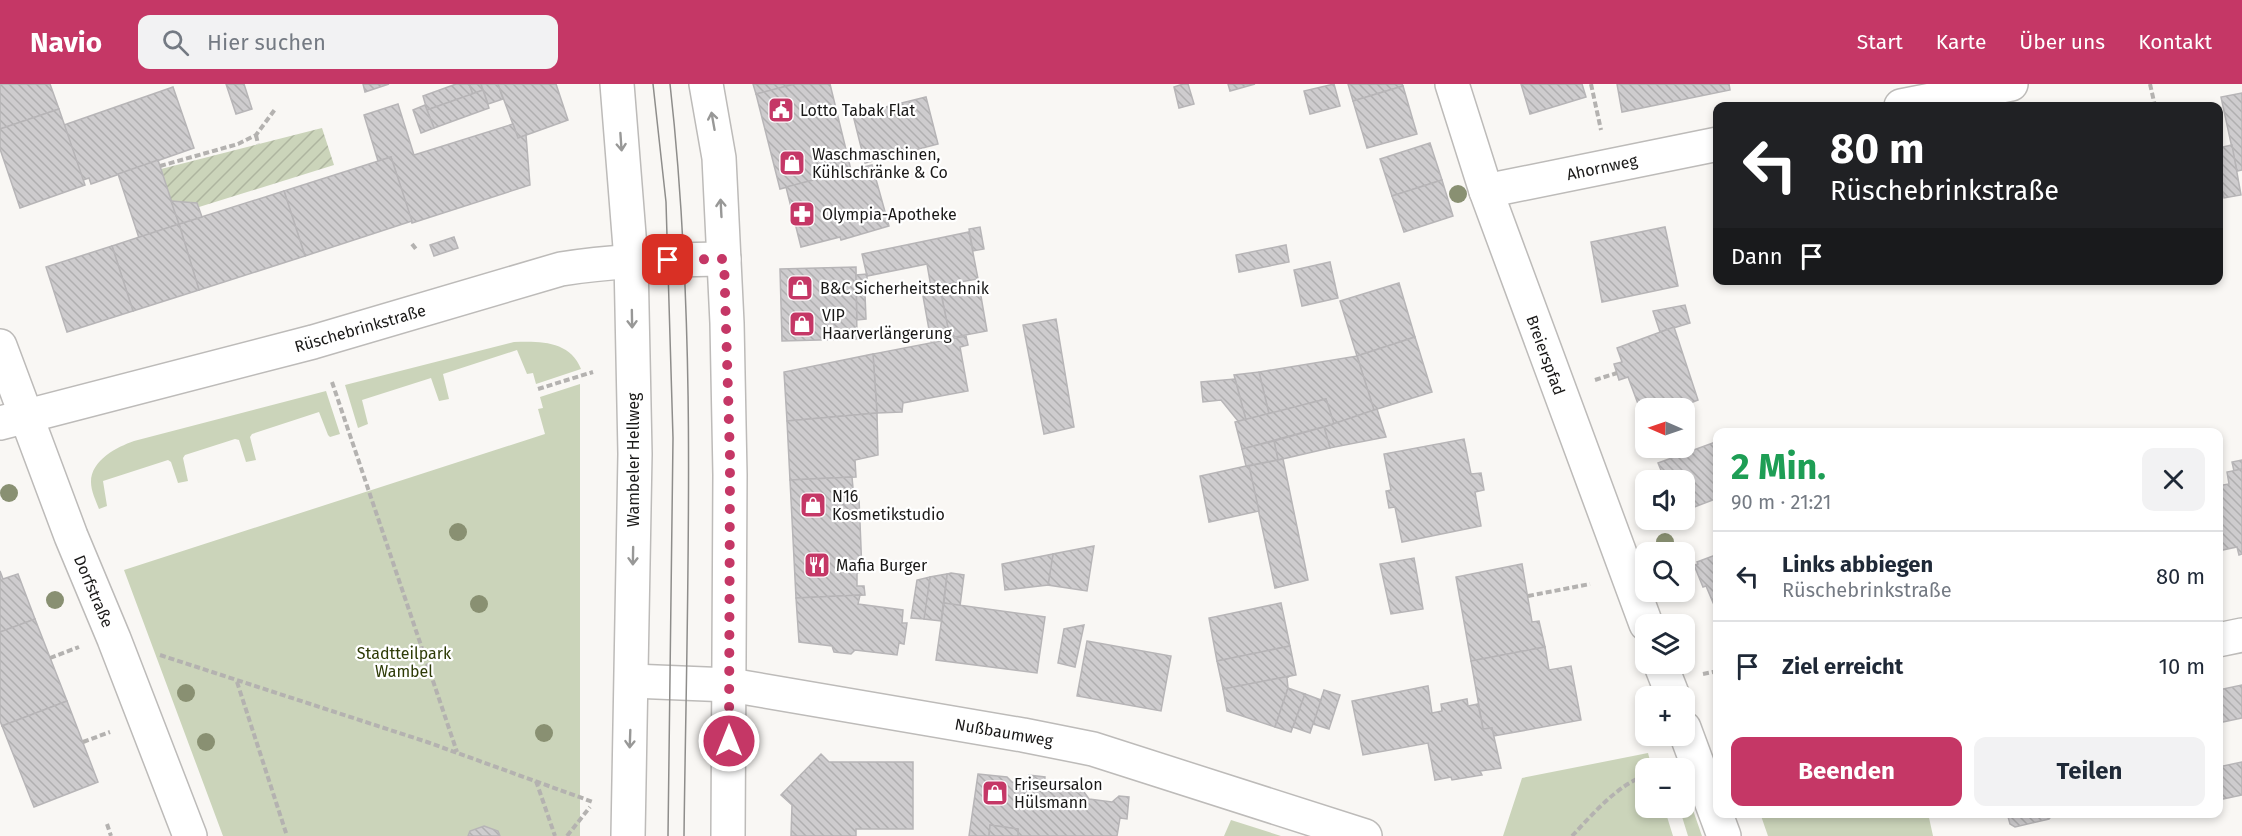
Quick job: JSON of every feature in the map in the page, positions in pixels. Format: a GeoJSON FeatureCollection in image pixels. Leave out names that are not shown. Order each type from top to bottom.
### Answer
{"type":"FeatureCollection","features":[{"type":"Feature","properties":{"kind":"street","name":"Wambeler Hellweg"},"geometry":{"type":"LineString","coordinates":[[617,84],[631,260],[635,454],[628,836]]}},
{"type":"Feature","properties":{"kind":"street"},"geometry":{"type":"LineString","coordinates":[[706,84],[719,158],[730,458],[728,836]]}},
{"type":"Feature","properties":{"kind":"street","name":"Breierspfad"},"geometry":{"type":"LineString","coordinates":[[1452,84],[1486,191],[1642,614]]}},
{"type":"Feature","properties":{"kind":"street"},"geometry":{"type":"LineString","coordinates":[[1920,102],[2012,84]]}},
{"type":"Feature","properties":{"kind":"street","name":"Ahornweg"},"geometry":{"type":"LineString","coordinates":[[1486,191],[1713,145]]}},
{"type":"Feature","properties":{"kind":"street","name":"Rüschebrinkstraße"},"geometry":{"type":"LineString","coordinates":[[12,419],[133,390],[313,342],[561,269],[631,260],[724,259]]}},
{"type":"Feature","properties":{"kind":"street","name":"Dorfstraße"},"geometry":{"type":"LineString","coordinates":[[0,346],[12,419],[71,536],[100,641],[190,836]]}},
{"type":"Feature","properties":{"kind":"street"},"geometry":{"type":"LineString","coordinates":[[2223,639],[2242,635]]}},
{"type":"Feature","properties":{"kind":"street","name":"Nußbaumweg"},"geometry":{"type":"LineString","coordinates":[[632,681],[729,685],[1093,749],[1365,836]]}},
{"type":"Feature","properties":{"kind":"street"},"geometry":{"type":"LineString","coordinates":[[1698,743],[1713,797]]}},
{"type":"Feature","properties":{"kind":"street"},"geometry":{"type":"LineString","coordinates":[[1719,818],[1724,836]]}},
{"type":"Feature","properties":{"kind":"path"},"geometry":{"type":"LineString","coordinates":[[1591,84],[1602,138]]}},
{"type":"Feature","properties":{"kind":"path"},"geometry":{"type":"LineString","coordinates":[[2150,84],[2154,102]]}},
{"type":"Feature","properties":{"kind":"path"},"geometry":{"type":"LineString","coordinates":[[160,166],[231,147],[256,135],[276,108]]}},
{"type":"Feature","properties":{"kind":"path"},"geometry":{"type":"LineString","coordinates":[[256,135],[258,144]]}},
{"type":"Feature","properties":{"kind":"path"},"geometry":{"type":"LineString","coordinates":[[412,244],[416,249]]}},
{"type":"Feature","properties":{"kind":"path"},"geometry":{"type":"LineString","coordinates":[[538,389],[592,372]]}},
{"type":"Feature","properties":{"kind":"path"},"geometry":{"type":"LineString","coordinates":[[1591,382],[1617,373]]}},
{"type":"Feature","properties":{"kind":"path"},"geometry":{"type":"LineString","coordinates":[[332,382],[457,752]]}},
{"type":"Feature","properties":{"kind":"path"},"geometry":{"type":"LineString","coordinates":[[1528,596],[1590,584]]}},
{"type":"Feature","properties":{"kind":"path"},"geometry":{"type":"LineString","coordinates":[[50,658],[100,641],[237,681],[457,752],[594,802],[567,836]]}},
{"type":"Feature","properties":{"kind":"path"},"geometry":{"type":"LineString","coordinates":[[1700,675],[1713,671]]}},
{"type":"Feature","properties":{"kind":"path"},"geometry":{"type":"LineString","coordinates":[[237,681],[287,836]]}},
{"type":"Feature","properties":{"kind":"path"},"geometry":{"type":"LineString","coordinates":[[83,742],[119,729]]}},
{"type":"Feature","properties":{"kind":"path"},"geometry":{"type":"LineString","coordinates":[[1572,836],[1599,807],[1635,779]]}},
{"type":"Feature","properties":{"kind":"path"},"geometry":{"type":"LineString","coordinates":[[536,781],[555,836]]}},
{"type":"Feature","properties":{"kind":"path"},"geometry":{"type":"LineString","coordinates":[[107,824],[111,836]]}},
{"type":"Feature","properties":{"kind":"green space"},"geometry":{"type":"Polygon","coordinates":[[[322,128],[334,165],[199,207],[197,203],[171,201],[161,169],[322,128]]]}},
{"type":"Feature","properties":{"kind":"green space"},"geometry":{"type":"Polygon","coordinates":[[[514,342],[544,343],[562,348],[570,353],[581,369],[536,384],[533,373],[527,374],[517,350],[443,374],[449,399],[439,401],[431,378],[362,400],[368,424],[358,428],[345,385],[514,342]]]}},
{"type":"Feature","properties":{"kind":"green space","name":"Stadtteilpark Wambel"},"geometry":{"type":"Polygon","coordinates":[[[580,384],[580,836],[223,836],[124,570],[545,434],[538,409],[543,408],[540,397],[580,384]]]}},
{"type":"Feature","properties":{"kind":"green space"},"geometry":{"type":"Polygon","coordinates":[[[326,391],[340,434],[330,437],[328,435],[319,412],[252,434],[250,437],[256,460],[246,462],[239,440],[235,439],[185,455],[183,458],[188,481],[178,483],[171,462],[168,460],[103,481],[107,506],[99,509],[92,489],[92,474],[100,461],[120,447],[134,441],[326,391]]]}},
{"type":"Feature","properties":{"kind":"green space"},"geometry":{"type":"Polygon","coordinates":[[[1648,753],[1649,758],[1635,758],[1635,818],[1667,818],[1673,836],[1503,836],[1522,778],[1648,753]]]}},
{"type":"Feature","properties":{"kind":"green space"},"geometry":{"type":"Polygon","coordinates":[[[1695,816],[1702,836],[1688,836],[1682,818],[1695,818],[1695,816]]]}},
{"type":"Feature","properties":{"kind":"green space"},"geometry":{"type":"Polygon","coordinates":[[[1762,818],[1929,818],[1933,836],[1768,836],[1762,818]]]}},
{"type":"Feature","properties":{"kind":"green space"},"geometry":{"type":"Polygon","coordinates":[[[1231,820],[1281,836],[1224,836],[1231,820]]]}},
{"type":"Feature","properties":{"kind":"building"},"geometry":{"type":"Polygon","coordinates":[[[0,84],[50,84],[59,109],[0,129],[0,84]]]}},
{"type":"Feature","properties":{"kind":"building"},"geometry":{"type":"Polygon","coordinates":[[[226,84],[244,84],[252,109],[236,114],[226,84]]]}},
{"type":"Feature","properties":{"kind":"building"},"geometry":{"type":"Polygon","coordinates":[[[363,84],[389,84],[365,92],[363,84]]]}},
{"type":"Feature","properties":{"kind":"building"},"geometry":{"type":"Polygon","coordinates":[[[456,84],[469,84],[473,94],[427,110],[423,96],[456,84]]]}},
{"type":"Feature","properties":{"kind":"building"},"geometry":{"type":"Polygon","coordinates":[[[469,84],[481,84],[483,90],[473,94],[469,84]]]}},
{"type":"Feature","properties":{"kind":"building"},"geometry":{"type":"Polygon","coordinates":[[[481,84],[498,84],[503,99],[488,104],[481,84]]]}},
{"type":"Feature","properties":{"kind":"building"},"geometry":{"type":"Polygon","coordinates":[[[498,84],[556,84],[568,120],[518,138],[498,84]]]}},
{"type":"Feature","properties":{"kind":"building"},"geometry":{"type":"Polygon","coordinates":[[[753,84],[795,84],[756,94],[753,84]]]}},
{"type":"Feature","properties":{"kind":"building"},"geometry":{"type":"Polygon","coordinates":[[[795,84],[830,84],[851,170],[780,189],[756,94],[795,84]]]}},
{"type":"Feature","properties":{"kind":"building"},"geometry":{"type":"Polygon","coordinates":[[[1188,84],[1194,104],[1179,108],[1174,87],[1188,84]]]}},
{"type":"Feature","properties":{"kind":"building"},"geometry":{"type":"Polygon","coordinates":[[[1228,84],[1255,84],[1230,91],[1228,84]]]}},
{"type":"Feature","properties":{"kind":"building"},"geometry":{"type":"Polygon","coordinates":[[[1334,84],[1340,106],[1310,114],[1304,91],[1334,84]]]}},
{"type":"Feature","properties":{"kind":"building"},"geometry":{"type":"Polygon","coordinates":[[[1348,84],[1402,84],[1403,86],[1353,101],[1348,84]]]}},
{"type":"Feature","properties":{"kind":"building"},"geometry":{"type":"Polygon","coordinates":[[[1521,84],[1582,84],[1586,97],[1530,114],[1521,84]]]}},
{"type":"Feature","properties":{"kind":"building"},"geometry":{"type":"Polygon","coordinates":[[[1617,84],[1729,84],[1730,90],[1622,112],[1617,84]]]}},
{"type":"Feature","properties":{"kind":"building"},"geometry":{"type":"Polygon","coordinates":[[[1403,86],[1417,134],[1367,148],[1353,101],[1403,86]]]}},
{"type":"Feature","properties":{"kind":"building"},"geometry":{"type":"Polygon","coordinates":[[[173,87],[194,148],[91,184],[89,178],[83,180],[64,125],[173,87]]]}},
{"type":"Feature","properties":{"kind":"building"},"geometry":{"type":"Polygon","coordinates":[[[483,90],[489,108],[434,128],[427,110],[483,90]]]}},
{"type":"Feature","properties":{"kind":"building"},"geometry":{"type":"Polygon","coordinates":[[[2242,93],[2242,170],[2237,171],[2221,97],[2242,93]]]}},
{"type":"Feature","properties":{"kind":"building"},"geometry":{"type":"Polygon","coordinates":[[[926,97],[938,144],[865,163],[853,115],[926,97]]]}},
{"type":"Feature","properties":{"kind":"building"},"geometry":{"type":"Polygon","coordinates":[[[398,104],[414,155],[513,124],[518,138],[526,135],[530,185],[412,223],[391,157],[378,161],[364,115],[398,104]]]}},
{"type":"Feature","properties":{"kind":"building"},"geometry":{"type":"Polygon","coordinates":[[[425,105],[434,128],[421,133],[413,110],[425,105]]]}},
{"type":"Feature","properties":{"kind":"building"},"geometry":{"type":"Polygon","coordinates":[[[59,109],[85,185],[20,208],[0,149],[0,129],[59,109]]]}},
{"type":"Feature","properties":{"kind":"building"},"geometry":{"type":"Polygon","coordinates":[[[1430,143],[1442,180],[1392,196],[1380,159],[1430,143]]]}},
{"type":"Feature","properties":{"kind":"building"},"geometry":{"type":"Polygon","coordinates":[[[2232,145],[2241,195],[2224,198],[2223,147],[2232,145]]]}},
{"type":"Feature","properties":{"kind":"building"},"geometry":{"type":"Polygon","coordinates":[[[391,157],[412,221],[305,256],[284,191],[391,157]]]}},
{"type":"Feature","properties":{"kind":"building"},"geometry":{"type":"Polygon","coordinates":[[[158,160],[179,224],[139,238],[118,174],[158,160]]]}},
{"type":"Feature","properties":{"kind":"building"},"geometry":{"type":"Polygon","coordinates":[[[872,165],[889,226],[841,240],[840,237],[801,247],[786,187],[872,165]]]}},
{"type":"Feature","properties":{"kind":"building"},"geometry":{"type":"Polygon","coordinates":[[[1442,180],[1453,216],[1404,232],[1392,196],[1442,180]]]}},
{"type":"Feature","properties":{"kind":"building"},"geometry":{"type":"Polygon","coordinates":[[[284,191],[305,256],[199,290],[179,224],[284,191]]]}},
{"type":"Feature","properties":{"kind":"building"},"geometry":{"type":"Polygon","coordinates":[[[171,201],[197,203],[202,217],[179,224],[171,201]]]}},
{"type":"Feature","properties":{"kind":"building"},"geometry":{"type":"Polygon","coordinates":[[[179,224],[199,290],[133,311],[112,246],[179,224]]]}},
{"type":"Feature","properties":{"kind":"building"},"geometry":{"type":"Polygon","coordinates":[[[980,227],[984,249],[973,251],[969,229],[980,227]]]}},
{"type":"Feature","properties":{"kind":"building"},"geometry":{"type":"Polygon","coordinates":[[[1665,227],[1678,286],[1602,302],[1591,242],[1665,227]]]}},
{"type":"Feature","properties":{"kind":"building"},"geometry":{"type":"Polygon","coordinates":[[[969,232],[978,279],[931,287],[927,264],[867,276],[862,254],[969,232]]]}},
{"type":"Feature","properties":{"kind":"building"},"geometry":{"type":"Polygon","coordinates":[[[454,237],[458,248],[434,256],[430,245],[454,237]]]}},
{"type":"Feature","properties":{"kind":"building"},"geometry":{"type":"Polygon","coordinates":[[[1286,245],[1289,262],[1239,272],[1236,255],[1286,245]]]}},
{"type":"Feature","properties":{"kind":"building"},"geometry":{"type":"Polygon","coordinates":[[[112,246],[133,311],[67,332],[46,267],[112,246]]]}},
{"type":"Feature","properties":{"kind":"building"},"geometry":{"type":"Polygon","coordinates":[[[1330,262],[1338,298],[1302,306],[1294,270],[1330,262]]]}},
{"type":"Feature","properties":{"kind":"building"},"geometry":{"type":"Polygon","coordinates":[[[856,267],[857,339],[782,341],[780,269],[856,267]]]}},
{"type":"Feature","properties":{"kind":"building"},"geometry":{"type":"Polygon","coordinates":[[[867,274],[866,319],[857,320],[856,275],[867,274]]]}},
{"type":"Feature","properties":{"kind":"building"},"geometry":{"type":"Polygon","coordinates":[[[1399,283],[1415,337],[1357,356],[1340,301],[1399,283]]]}},
{"type":"Feature","properties":{"kind":"building"},"geometry":{"type":"Polygon","coordinates":[[[979,285],[987,331],[950,338],[941,293],[979,285]]]}},
{"type":"Feature","properties":{"kind":"building"},"geometry":{"type":"Polygon","coordinates":[[[941,293],[950,338],[931,341],[923,296],[941,293]]]}},
{"type":"Feature","properties":{"kind":"building"},"geometry":{"type":"Polygon","coordinates":[[[1685,305],[1690,323],[1660,332],[1653,311],[1685,305]]]}},
{"type":"Feature","properties":{"kind":"building"},"geometry":{"type":"Polygon","coordinates":[[[1056,319],[1074,427],[1044,434],[1023,325],[1056,319]]]}},
{"type":"Feature","properties":{"kind":"building"},"geometry":{"type":"Polygon","coordinates":[[[1674,327],[1698,400],[1695,401],[1695,398],[1636,398],[1628,377],[1619,380],[1614,364],[1622,362],[1617,348],[1674,327]]]}},
{"type":"Feature","properties":{"kind":"building"},"geometry":{"type":"Polygon","coordinates":[[[966,336],[968,345],[960,347],[968,391],[903,403],[902,412],[877,413],[873,354],[966,336]]]}},
{"type":"Feature","properties":{"kind":"building"},"geometry":{"type":"Polygon","coordinates":[[[1415,337],[1432,392],[1374,410],[1357,356],[1415,337]]]}},
{"type":"Feature","properties":{"kind":"building"},"geometry":{"type":"Polygon","coordinates":[[[873,354],[877,413],[787,421],[784,372],[873,354]]]}},
{"type":"Feature","properties":{"kind":"building"},"geometry":{"type":"Polygon","coordinates":[[[1357,356],[1374,410],[1334,424],[1326,399],[1269,414],[1259,372],[1357,356]]]}},
{"type":"Feature","properties":{"kind":"building"},"geometry":{"type":"Polygon","coordinates":[[[1259,372],[1269,414],[1246,420],[1234,375],[1259,372]]]}},
{"type":"Feature","properties":{"kind":"building"},"geometry":{"type":"Polygon","coordinates":[[[1235,379],[1246,420],[1238,421],[1221,400],[1203,402],[1201,382],[1235,379]]]}},
{"type":"Feature","properties":{"kind":"building"},"geometry":{"type":"Polygon","coordinates":[[[1326,399],[1334,424],[1242,449],[1235,422],[1326,399]]]}},
{"type":"Feature","properties":{"kind":"building"},"geometry":{"type":"Polygon","coordinates":[[[1377,409],[1386,437],[1330,448],[1324,427],[1377,409]]]}},
{"type":"Feature","properties":{"kind":"building"},"geometry":{"type":"Polygon","coordinates":[[[877,413],[878,455],[855,460],[856,477],[790,480],[787,421],[877,413]]]}},
{"type":"Feature","properties":{"kind":"building"},"geometry":{"type":"Polygon","coordinates":[[[1324,427],[1330,448],[1278,460],[1274,441],[1324,427]]]}},
{"type":"Feature","properties":{"kind":"building"},"geometry":{"type":"Polygon","coordinates":[[[1464,439],[1471,474],[1481,473],[1484,490],[1475,492],[1481,526],[1402,542],[1395,507],[1389,508],[1386,491],[1391,490],[1384,454],[1464,439]]]}},
{"type":"Feature","properties":{"kind":"building"},"geometry":{"type":"Polygon","coordinates":[[[1274,441],[1278,460],[1246,466],[1242,449],[1274,441]]]}},
{"type":"Feature","properties":{"kind":"building"},"geometry":{"type":"Polygon","coordinates":[[[1713,443],[1713,500],[1695,507],[1695,470],[1661,470],[1658,463],[1672,458],[1695,458],[1695,449],[1713,443]]]}},
{"type":"Feature","properties":{"kind":"building"},"geometry":{"type":"Polygon","coordinates":[[[1283,459],[1308,580],[1275,588],[1249,466],[1283,459]]]}},
{"type":"Feature","properties":{"kind":"building"},"geometry":{"type":"Polygon","coordinates":[[[2242,460],[2242,469],[2234,471],[2232,462],[2242,460]]]}},
{"type":"Feature","properties":{"kind":"building"},"geometry":{"type":"Polygon","coordinates":[[[1249,466],[1259,511],[1209,522],[1200,476],[1249,466]]]}},
{"type":"Feature","properties":{"kind":"building"},"geometry":{"type":"Polygon","coordinates":[[[2242,469],[2242,554],[2239,555],[2237,547],[2223,550],[2223,485],[2229,484],[2227,472],[2242,469]]]}},
{"type":"Feature","properties":{"kind":"building"},"geometry":{"type":"Polygon","coordinates":[[[852,477],[854,499],[859,498],[862,572],[857,573],[857,586],[864,586],[865,595],[796,598],[790,480],[852,477]]]}},
{"type":"Feature","properties":{"kind":"building"},"geometry":{"type":"Polygon","coordinates":[[[1094,546],[1087,591],[1048,585],[1053,554],[1094,546]]]}},
{"type":"Feature","properties":{"kind":"building"},"geometry":{"type":"Polygon","coordinates":[[[1053,554],[1048,585],[1005,590],[1002,564],[1053,554]]]}},
{"type":"Feature","properties":{"kind":"building"},"geometry":{"type":"Polygon","coordinates":[[[1713,556],[1713,603],[1706,586],[1703,587],[1695,567],[1697,562],[1713,556]]]}},
{"type":"Feature","properties":{"kind":"building"},"geometry":{"type":"Polygon","coordinates":[[[1414,558],[1423,609],[1391,614],[1380,564],[1414,558]]]}},
{"type":"Feature","properties":{"kind":"building"},"geometry":{"type":"Polygon","coordinates":[[[1522,564],[1532,622],[1539,621],[1545,647],[1471,661],[1456,577],[1522,564]]]}},
{"type":"Feature","properties":{"kind":"building"},"geometry":{"type":"Polygon","coordinates":[[[0,571],[3,579],[18,574],[35,619],[0,632],[0,571]]]}},
{"type":"Feature","properties":{"kind":"building"},"geometry":{"type":"Polygon","coordinates":[[[947,574],[964,575],[960,606],[944,603],[947,574]]]}},
{"type":"Feature","properties":{"kind":"building"},"geometry":{"type":"Polygon","coordinates":[[[947,574],[941,621],[924,619],[930,577],[947,574]]]}},
{"type":"Feature","properties":{"kind":"building"},"geometry":{"type":"Polygon","coordinates":[[[930,577],[924,619],[911,618],[917,580],[930,577]]]}},
{"type":"Feature","properties":{"kind":"building"},"geometry":{"type":"Polygon","coordinates":[[[860,595],[858,604],[903,610],[902,623],[907,623],[904,644],[899,643],[897,655],[855,650],[851,654],[834,652],[832,646],[799,642],[796,598],[860,595]]]}},
{"type":"Feature","properties":{"kind":"building"},"geometry":{"type":"Polygon","coordinates":[[[944,603],[1045,617],[1037,673],[936,660],[944,603]]]}},
{"type":"Feature","properties":{"kind":"building"},"geometry":{"type":"Polygon","coordinates":[[[1281,603],[1290,646],[1217,661],[1209,618],[1281,603]]]}},
{"type":"Feature","properties":{"kind":"building"},"geometry":{"type":"Polygon","coordinates":[[[35,619],[67,701],[2,726],[0,721],[0,632],[35,619]]]}},
{"type":"Feature","properties":{"kind":"building"},"geometry":{"type":"Polygon","coordinates":[[[1084,625],[1075,667],[1058,663],[1064,629],[1084,625]]]}},
{"type":"Feature","properties":{"kind":"building"},"geometry":{"type":"Polygon","coordinates":[[[1087,641],[1171,656],[1161,711],[1077,696],[1087,641]]]}},
{"type":"Feature","properties":{"kind":"building"},"geometry":{"type":"Polygon","coordinates":[[[1290,646],[1296,675],[1223,689],[1217,661],[1290,646]]]}},
{"type":"Feature","properties":{"kind":"building"},"geometry":{"type":"Polygon","coordinates":[[[1545,647],[1549,670],[1571,666],[1581,720],[1494,736],[1492,728],[1483,729],[1471,661],[1545,647]]]}},
{"type":"Feature","properties":{"kind":"building"},"geometry":{"type":"Polygon","coordinates":[[[1290,676],[1287,678],[1288,688],[1275,727],[1227,711],[1223,689],[1290,676]]]}},
{"type":"Feature","properties":{"kind":"building"},"geometry":{"type":"Polygon","coordinates":[[[2242,685],[2242,718],[2223,722],[2223,689],[2242,685]]]}},
{"type":"Feature","properties":{"kind":"building"},"geometry":{"type":"Polygon","coordinates":[[[1428,686],[1432,713],[1442,711],[1441,704],[1467,699],[1468,706],[1478,704],[1483,729],[1492,728],[1501,768],[1480,771],[1482,775],[1435,780],[1428,743],[1363,755],[1352,701],[1428,686]]]}},
{"type":"Feature","properties":{"kind":"building"},"geometry":{"type":"Polygon","coordinates":[[[1288,688],[1305,694],[1291,732],[1275,727],[1288,688]]]}},
{"type":"Feature","properties":{"kind":"building"},"geometry":{"type":"Polygon","coordinates":[[[1324,690],[1340,695],[1329,729],[1313,724],[1324,690]]]}},
{"type":"Feature","properties":{"kind":"building"},"geometry":{"type":"Polygon","coordinates":[[[1305,694],[1321,700],[1310,733],[1293,727],[1305,694]]]}},
{"type":"Feature","properties":{"kind":"building"},"geometry":{"type":"Polygon","coordinates":[[[67,701],[98,782],[34,807],[2,726],[67,701]]]}},
{"type":"Feature","properties":{"kind":"building"},"geometry":{"type":"Polygon","coordinates":[[[821,754],[829,762],[913,762],[913,829],[856,829],[856,836],[791,836],[792,805],[781,795],[821,754]]]}},
{"type":"Feature","properties":{"kind":"building"},"geometry":{"type":"Polygon","coordinates":[[[2242,762],[2242,795],[2223,799],[2223,766],[2242,762]]]}},
{"type":"Feature","properties":{"kind":"building"},"geometry":{"type":"Polygon","coordinates":[[[978,774],[1007,777],[1012,782],[1028,785],[1029,775],[1045,777],[1044,787],[1084,792],[1089,799],[1112,802],[1119,796],[1129,797],[1127,819],[1120,818],[1117,836],[1018,836],[1018,829],[990,825],[989,836],[969,836],[978,774]]]}},
{"type":"Feature","properties":{"kind":"building"},"geometry":{"type":"Polygon","coordinates":[[[2008,818],[2050,818],[2015,827],[2010,824],[2008,818]]]}},
{"type":"Feature","properties":{"kind":"building"},"geometry":{"type":"Polygon","coordinates":[[[990,825],[1018,829],[1018,836],[989,836],[990,825]]]}},
{"type":"Feature","properties":{"kind":"building"},"geometry":{"type":"Polygon","coordinates":[[[484,826],[498,831],[500,836],[468,836],[470,831],[484,826]]]}},
{"type":"Feature","properties":{"kind":"tram line"},"geometry":{"type":"LineString","coordinates":[[653,84],[666,202],[673,438],[668,836]]}},
{"type":"Feature","properties":{"kind":"tram line"},"geometry":{"type":"LineString","coordinates":[[670,84],[679,178],[688,365],[689,460],[684,836]]}},
{"type":"Feature","properties":{"kind":"place","name":"Lotto Tabak Flat"},"geometry":{"type":"Point","coordinates":[781,110]}},
{"type":"Feature","properties":{"kind":"place","name":"Waschmaschinen, Kühlschränke & Co"},"geometry":{"type":"Point","coordinates":[792,163]}},
{"type":"Feature","properties":{"kind":"place","name":"Olympia-Apotheke"},"geometry":{"type":"Point","coordinates":[802,214]}},
{"type":"Feature","properties":{"kind":"place","name":"B&C Sicherheitstechnik"},"geometry":{"type":"Point","coordinates":[800,288]}},
{"type":"Feature","properties":{"kind":"place","name":"VIP Haarverlängerung"},"geometry":{"type":"Point","coordinates":[802,324]}},
{"type":"Feature","properties":{"kind":"place","name":"N16 Kosmetikstudio"},"geometry":{"type":"Point","coordinates":[813,505]}},
{"type":"Feature","properties":{"kind":"place","name":"Mafia Burger"},"geometry":{"type":"Point","coordinates":[817,565]}},
{"type":"Feature","properties":{"kind":"place","name":"Friseursalon Hülsmann"},"geometry":{"type":"Point","coordinates":[995,793]}},
{"type":"Feature","properties":{"kind":"route"},"geometry":{"type":"LineString","coordinates":[[668,260],[724,259],[730,458],[729,741]]}}]}
